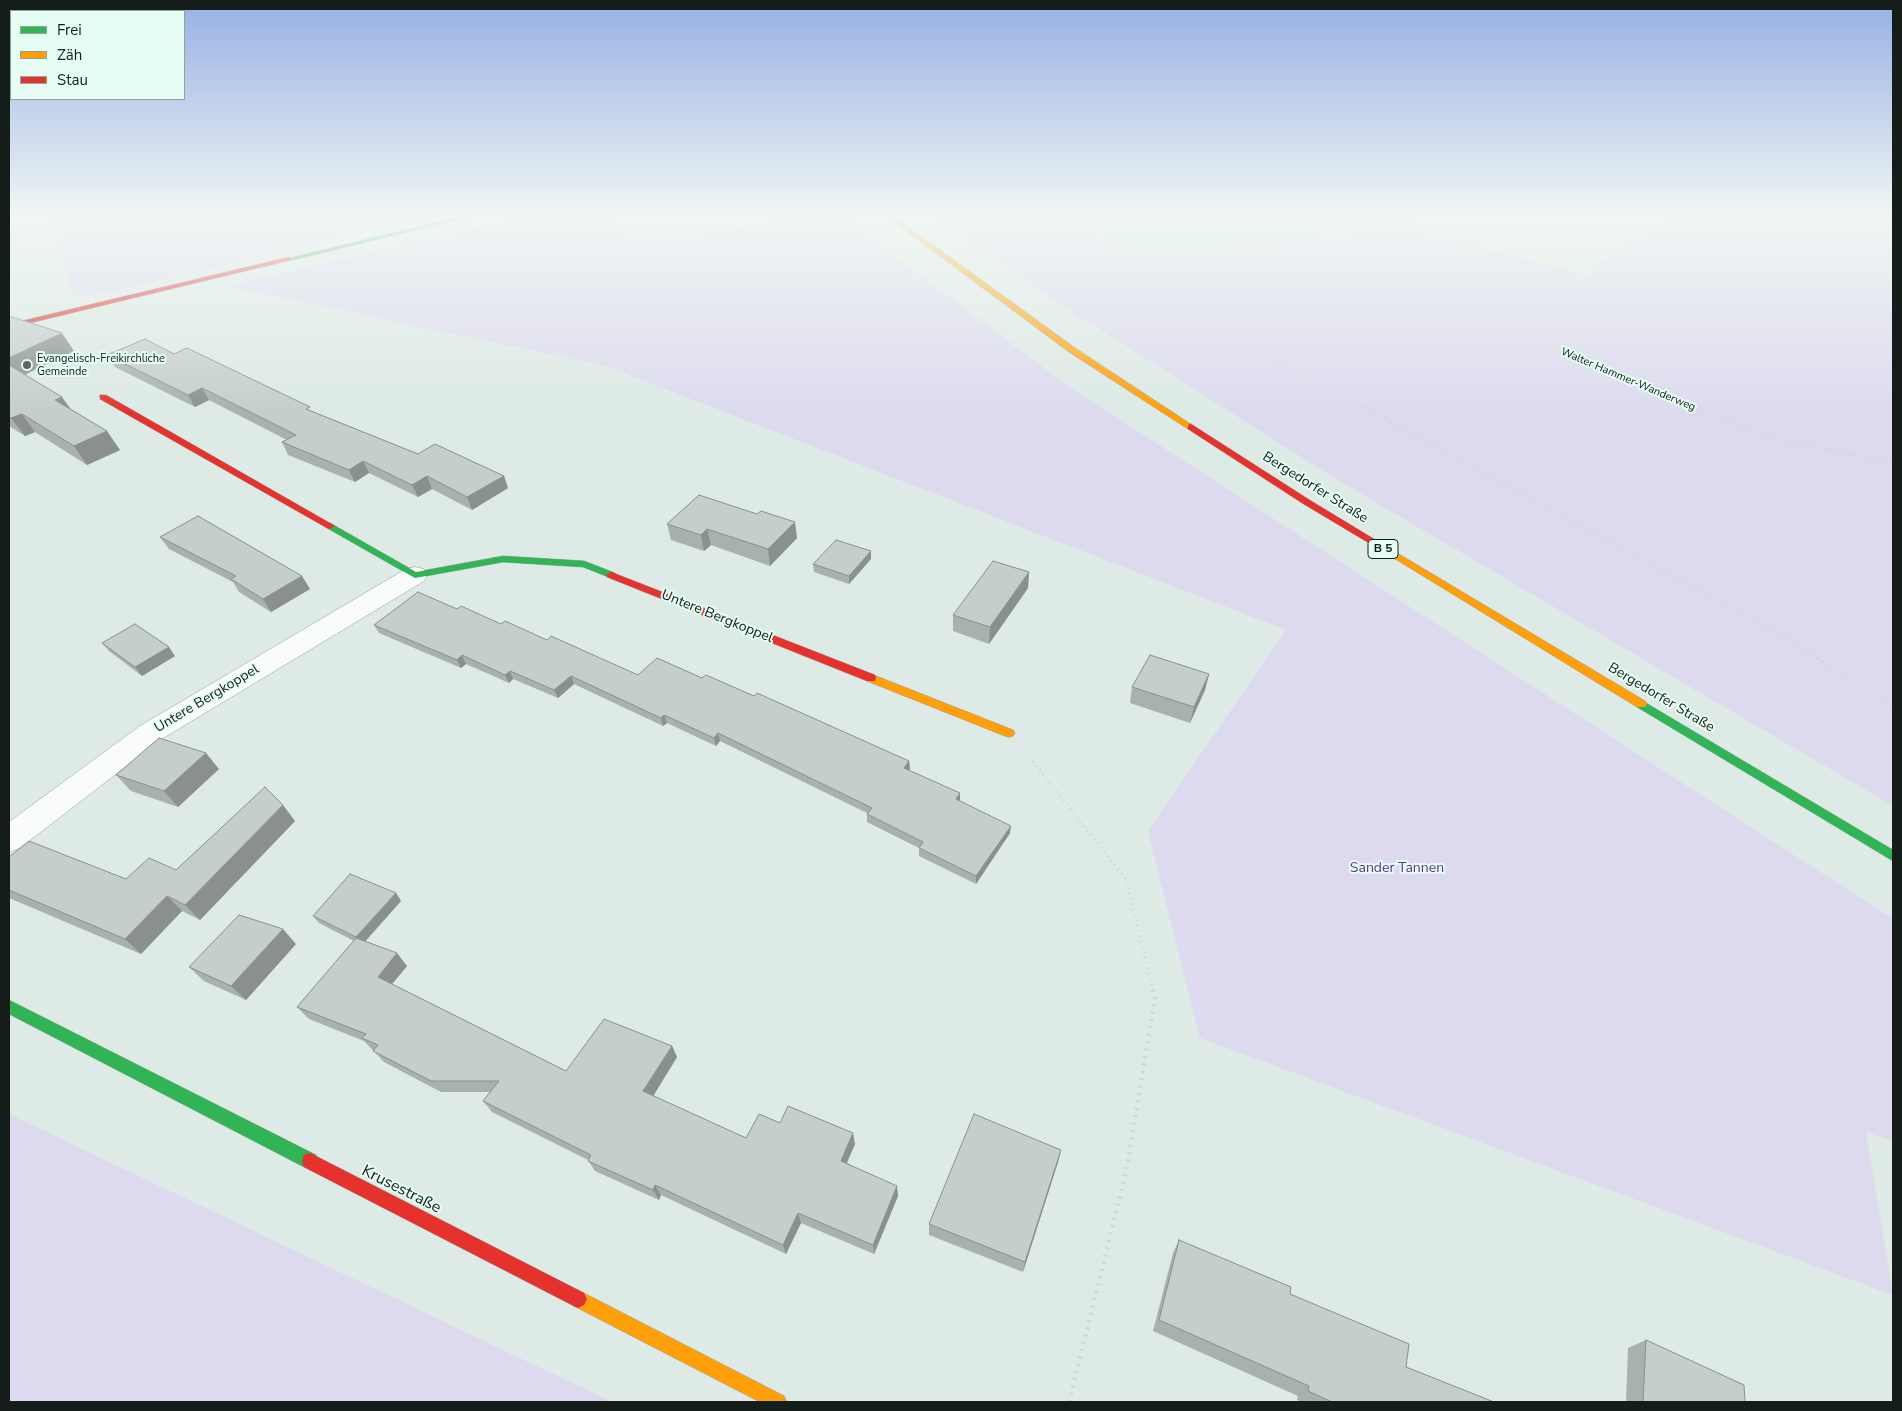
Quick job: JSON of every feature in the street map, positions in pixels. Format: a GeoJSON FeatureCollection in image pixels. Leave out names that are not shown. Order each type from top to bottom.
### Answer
{"type":"FeatureCollection","features":[{"type":"Feature","properties":{"kind":"street"},"geometry":{"type":"LineString","coordinates":[[9,326],[194,282]]}},
{"type":"Feature","properties":{"kind":"street","name":"Bergedorfer Straße"},"geometry":{"type":"LineString","coordinates":[[977,282],[1072,350],[1305,501],[1893,856]]}},
{"type":"Feature","properties":{"kind":"street"},"geometry":{"type":"LineString","coordinates":[[103,397],[415,575]]}},
{"type":"Feature","properties":{"kind":"street","name":"Untere Bergkoppel"},"geometry":{"type":"LineString","coordinates":[[9,839],[150,733],[415,575],[503,559],[584,564],[1009,733]]}},
{"type":"Feature","properties":{"kind":"street","name":"Krusestraße"},"geometry":{"type":"LineString","coordinates":[[9,1007],[778,1402]]}},
{"type":"Feature","properties":{"kind":"path","name":"Walter Hammer-Wanderweg"},"geometry":{"type":"LineString","coordinates":[[1198,282],[1306,314],[1482,332],[1531,340],[1584,359],[1685,405],[1765,436],[1877,460],[1893,461]]}},
{"type":"Feature","properties":{"kind":"path"},"geometry":{"type":"LineString","coordinates":[[1750,282],[1768,298]]}},
{"type":"Feature","properties":{"kind":"path"},"geometry":{"type":"LineString","coordinates":[[1584,359],[1703,315],[1768,298],[1806,293],[1893,316]]}},
{"type":"Feature","properties":{"kind":"path"},"geometry":{"type":"LineString","coordinates":[[1306,314],[1269,314],[1252,319],[1240,328],[1237,339],[1788,639],[1893,708]]}},
{"type":"Feature","properties":{"kind":"path"},"geometry":{"type":"LineString","coordinates":[[1703,315],[1782,357]]}},
{"type":"Feature","properties":{"kind":"path"},"geometry":{"type":"LineString","coordinates":[[1009,733],[1126,879],[1155,998],[1126,1172],[1069,1402]]}},
{"type":"Feature","properties":{"kind":"green space"},"geometry":{"type":"Polygon","coordinates":[[[69,282],[156,282],[112,292],[73,296],[69,282]]]}},
{"type":"Feature","properties":{"kind":"green space","name":"Sander Tannen"},"geometry":{"type":"Polygon","coordinates":[[[243,282],[929,282],[1071,388],[1893,919],[1893,1141],[1866,1132],[1893,1295],[1200,1038],[1148,831],[1286,630],[606,366],[225,286],[243,282]]]}},
{"type":"Feature","properties":{"kind":"green space"},"geometry":{"type":"Polygon","coordinates":[[[1027,282],[1893,282],[1893,806],[1336,479],[1027,282]]]}},
{"type":"Feature","properties":{"kind":"green space"},"geometry":{"type":"Polygon","coordinates":[[[9,1113],[17,1118],[612,1402],[9,1402],[9,1113]]]}},
{"type":"Feature","properties":{"kind":"building"},"geometry":{"type":"Polygon","coordinates":[[[9,316],[62,333],[9,358],[9,316]]]}},
{"type":"Feature","properties":{"kind":"building"},"geometry":{"type":"Polygon","coordinates":[[[145,339],[174,354],[187,348],[310,407],[306,409],[418,454],[435,444],[504,476],[467,497],[427,476],[412,485],[363,461],[349,470],[282,442],[296,435],[202,388],[188,395],[107,355],[145,339]]]}},
{"type":"Feature","properties":{"kind":"building"},"geometry":{"type":"Polygon","coordinates":[[[9,365],[62,397],[55,400],[107,431],[74,446],[22,414],[11,418],[9,416],[9,365]]]}},
{"type":"Feature","properties":{"kind":"building"},"geometry":{"type":"Polygon","coordinates":[[[699,495],[757,514],[761,511],[795,522],[768,549],[707,529],[701,535],[667,524],[699,495]]]}},
{"type":"Feature","properties":{"kind":"building"},"geometry":{"type":"Polygon","coordinates":[[[198,516],[302,576],[263,599],[231,579],[236,576],[160,537],[198,516]]]}},
{"type":"Feature","properties":{"kind":"building"},"geometry":{"type":"Polygon","coordinates":[[[836,540],[871,551],[849,576],[813,564],[836,540]]]}},
{"type":"Feature","properties":{"kind":"building"},"geometry":{"type":"Polygon","coordinates":[[[993,561],[1029,572],[990,627],[953,615],[993,561]]]}},
{"type":"Feature","properties":{"kind":"building"},"geometry":{"type":"Polygon","coordinates":[[[418,592],[457,609],[461,606],[501,624],[505,621],[547,640],[551,636],[638,675],[657,658],[702,678],[706,675],[754,696],[757,693],[909,761],[904,768],[960,793],[956,799],[1011,826],[976,876],[919,848],[923,842],[867,814],[872,808],[718,733],[714,738],[664,715],[661,718],[571,676],[554,690],[510,671],[505,675],[462,655],[457,660],[374,625],[418,592]]]}},
{"type":"Feature","properties":{"kind":"building"},"geometry":{"type":"Polygon","coordinates":[[[135,624],[169,647],[135,667],[102,643],[135,624]]]}},
{"type":"Feature","properties":{"kind":"building"},"geometry":{"type":"Polygon","coordinates":[[[1150,655],[1209,674],[1194,707],[1132,687],[1150,655]]]}},
{"type":"Feature","properties":{"kind":"building"},"geometry":{"type":"Polygon","coordinates":[[[159,738],[206,753],[164,791],[116,775],[159,738]]]}},
{"type":"Feature","properties":{"kind":"building"},"geometry":{"type":"Polygon","coordinates":[[[265,787],[283,805],[185,905],[167,896],[125,939],[9,890],[9,857],[29,841],[126,879],[149,858],[176,870],[265,787]]]}},
{"type":"Feature","properties":{"kind":"building"},"geometry":{"type":"Polygon","coordinates":[[[350,874],[396,893],[356,937],[313,916],[350,874]]]}},
{"type":"Feature","properties":{"kind":"building"},"geometry":{"type":"Polygon","coordinates":[[[239,915],[283,929],[231,986],[189,967],[239,915]]]}},
{"type":"Feature","properties":{"kind":"building"},"geometry":{"type":"Polygon","coordinates":[[[356,938],[397,953],[378,977],[566,1071],[604,1019],[672,1046],[643,1091],[746,1138],[759,1114],[780,1123],[788,1106],[853,1133],[841,1161],[897,1186],[873,1245],[798,1213],[783,1245],[655,1185],[653,1190],[588,1161],[591,1155],[483,1101],[499,1081],[431,1081],[373,1051],[378,1045],[362,1038],[366,1034],[297,1007],[356,938]]]}},
{"type":"Feature","properties":{"kind":"building"},"geometry":{"type":"Polygon","coordinates":[[[974,1114],[1061,1150],[1025,1262],[929,1224],[974,1114]]]}},
{"type":"Feature","properties":{"kind":"building"},"geometry":{"type":"Polygon","coordinates":[[[1179,1240],[1291,1287],[1290,1294],[1409,1344],[1406,1367],[1494,1402],[1332,1402],[1308,1391],[1309,1386],[1159,1320],[1179,1240]]]}},
{"type":"Feature","properties":{"kind":"building"},"geometry":{"type":"Polygon","coordinates":[[[1646,1340],[1744,1385],[1745,1402],[1643,1402],[1646,1340]]]}},
{"type":"Feature","properties":{"kind":"traffic: fast"},"geometry":{"type":"LineString","coordinates":[[330,526],[415,575],[503,559],[584,564],[611,575]]}},
{"type":"Feature","properties":{"kind":"traffic: fast"},"geometry":{"type":"LineString","coordinates":[[1641,704],[1893,856]]}},
{"type":"Feature","properties":{"kind":"traffic: fast"},"geometry":{"type":"LineString","coordinates":[[9,1007],[310,1161]]}},
{"type":"Feature","properties":{"kind":"traffic: slow"},"geometry":{"type":"LineString","coordinates":[[979,282],[1072,350],[1191,427]]}},
{"type":"Feature","properties":{"kind":"traffic: slow"},"geometry":{"type":"LineString","coordinates":[[1387,550],[1641,704]]}},
{"type":"Feature","properties":{"kind":"traffic: slow"},"geometry":{"type":"LineString","coordinates":[[871,678],[1009,733]]}},
{"type":"Feature","properties":{"kind":"traffic: slow"},"geometry":{"type":"LineString","coordinates":[[578,1299],[778,1402]]}},
{"type":"Feature","properties":{"kind":"traffic: jam"},"geometry":{"type":"LineString","coordinates":[[9,326],[194,282]]}},
{"type":"Feature","properties":{"kind":"traffic: jam"},"geometry":{"type":"LineString","coordinates":[[103,397],[330,526]]}},
{"type":"Feature","properties":{"kind":"traffic: jam"},"geometry":{"type":"LineString","coordinates":[[1191,427],[1305,501],[1387,550]]}},
{"type":"Feature","properties":{"kind":"traffic: jam"},"geometry":{"type":"LineString","coordinates":[[611,575],[871,678]]}},
{"type":"Feature","properties":{"kind":"traffic: jam"},"geometry":{"type":"LineString","coordinates":[[310,1161],[578,1299]]}},
{"type":"Feature","properties":{"kind":"place","name":"Evangelisch-Freikirchliche Gemeinde"},"geometry":{"type":"Point","coordinates":[27,365]}}]}
